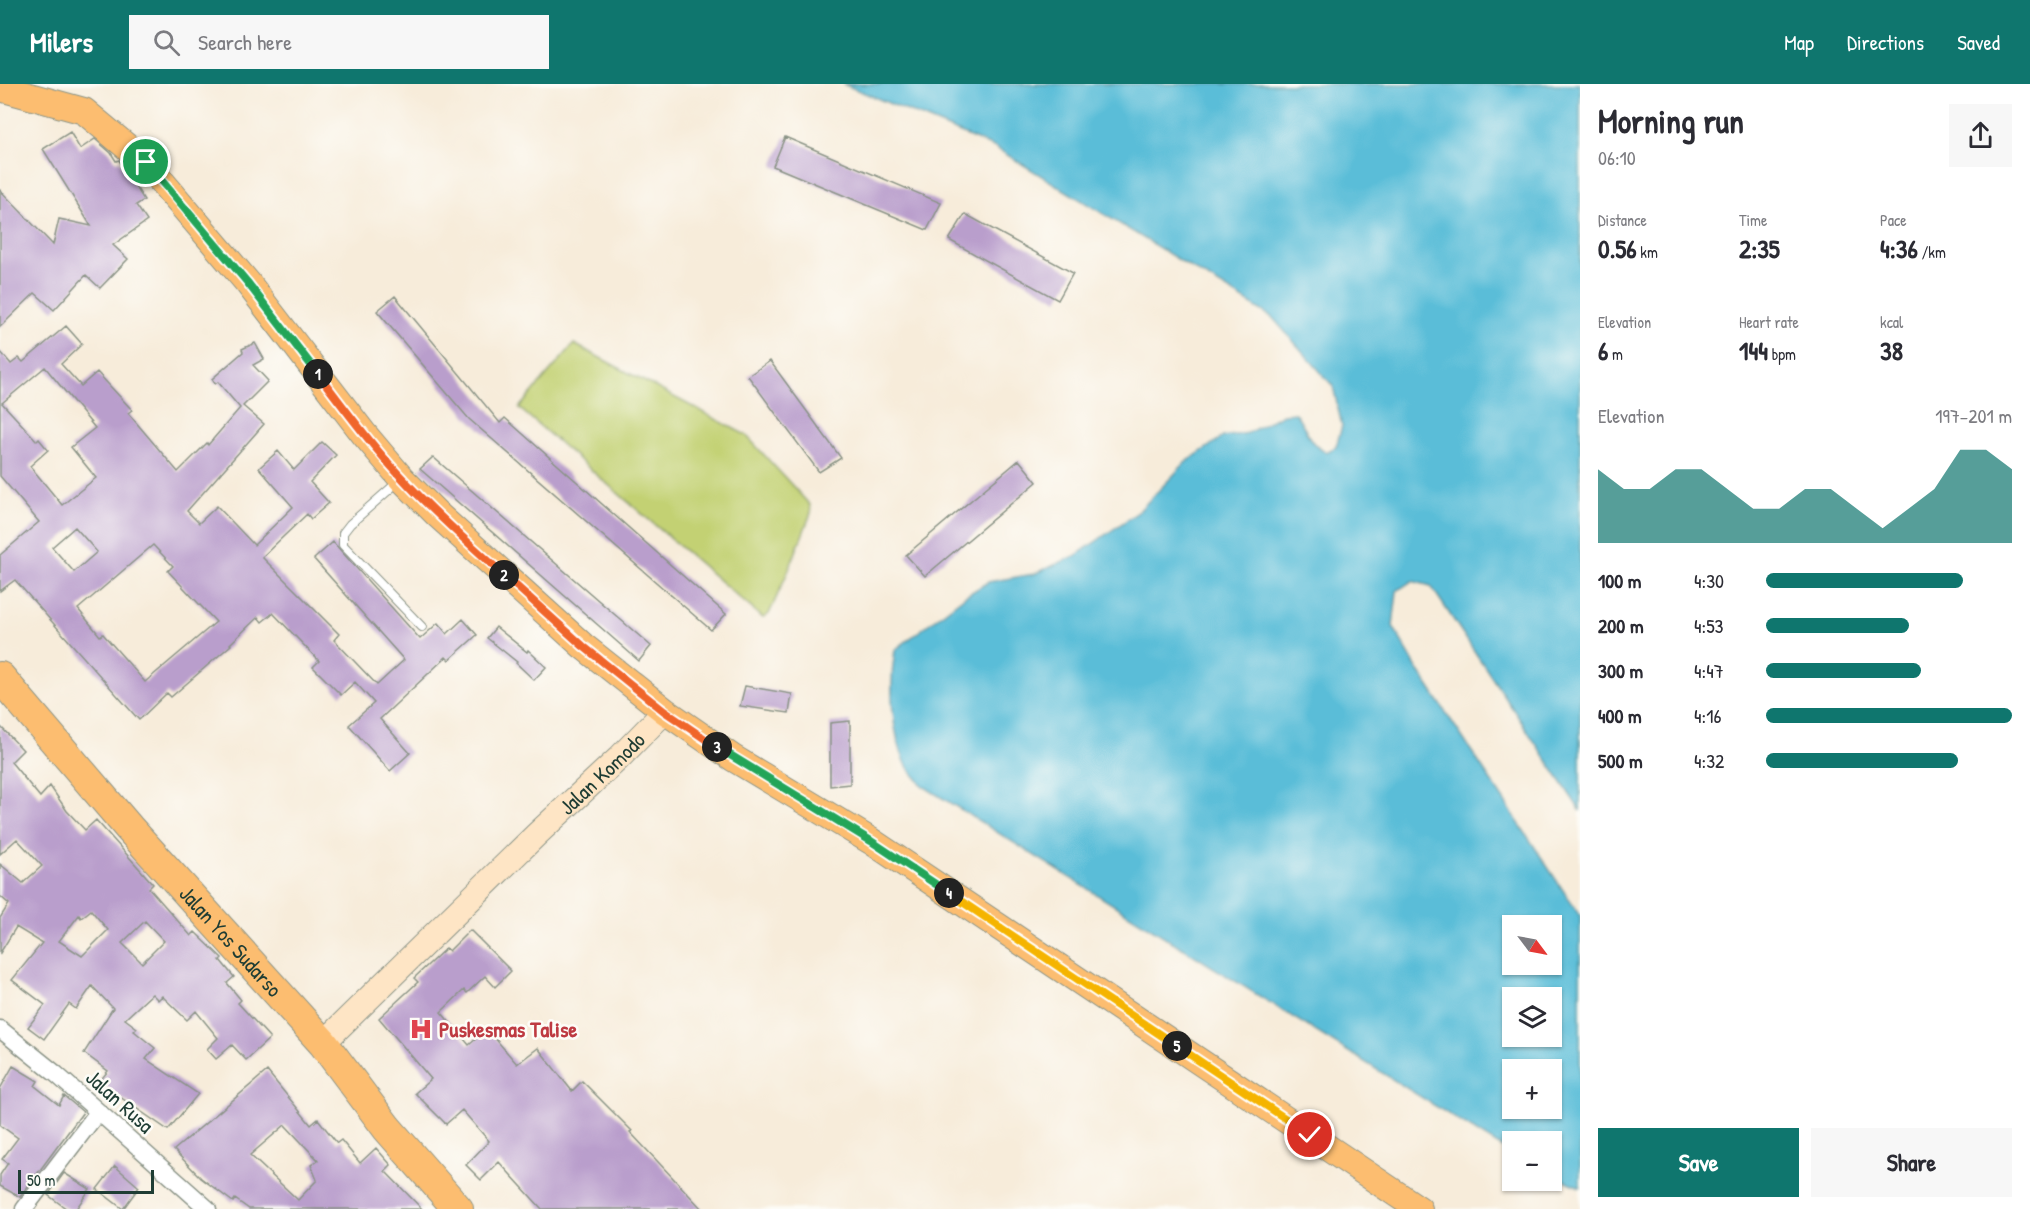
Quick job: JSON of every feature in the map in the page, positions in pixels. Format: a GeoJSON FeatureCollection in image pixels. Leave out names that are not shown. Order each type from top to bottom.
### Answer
{"type":"FeatureCollection","features":[{"type":"Feature","properties":{"kind":"highway","name":"Jalan Yos Sudarso"},"geometry":{"type":"LineString","coordinates":[[0,677],[129,828],[322,1043],[387,1128],[458,1209]]}},
{"type":"Feature","properties":{"kind":"main road","name":"Jalan Komodo"},"geometry":{"type":"LineString","coordinates":[[0,88],[84,111],[146,162],[247,282],[364,434],[402,479],[438,515],[583,646],[664,711]]}},
{"type":"Feature","properties":{"kind":"main road"},"geometry":{"type":"LineString","coordinates":[[664,711],[734,758],[871,841],[1419,1209]]}},
{"type":"Feature","properties":{"kind":"street","name":"Jalan Komodo"},"geometry":{"type":"LineString","coordinates":[[322,1043],[536,835],[619,758],[664,711]]}},
{"type":"Feature","properties":{"kind":"street","name":"Jalan Rusa"},"geometry":{"type":"LineString","coordinates":[[0,1029],[56,1074],[208,1209]]}},
{"type":"Feature","properties":{"kind":"street"},"geometry":{"type":"LineString","coordinates":[[24,1209],[98,1112]]}},
{"type":"Feature","properties":{"kind":"lane"},"geometry":{"type":"LineString","coordinates":[[402,479],[350,524],[343,533],[343,544],[422,627]]}},
{"type":"Feature","properties":{"kind":"green space"},"geometry":{"type":"Polygon","coordinates":[[[574,344],[746,435],[810,505],[811,513],[769,614],[763,618],[519,408],[574,344]]]}},
{"type":"Feature","properties":{"kind":"water"},"geometry":{"type":"Polygon","coordinates":[[[843,84],[1580,84],[1580,810],[1431,586],[1412,581],[1397,591],[1393,626],[1418,670],[1580,916],[1580,1187],[1562,1179],[1562,1131],[1502,1131],[1502,1148],[923,786],[906,764],[901,751],[894,723],[892,693],[895,650],[965,596],[988,582],[1034,574],[1075,556],[1138,512],[1186,462],[1223,437],[1248,433],[1283,414],[1295,413],[1311,440],[1319,448],[1326,452],[1336,447],[1342,426],[1333,386],[1272,317],[996,148],[843,84]]]}},
{"type":"Feature","properties":{"kind":"building"},"geometry":{"type":"Polygon","coordinates":[[[70,132],[80,149],[95,139],[111,153],[116,161],[119,160],[144,200],[136,205],[147,221],[113,245],[128,259],[100,288],[86,275],[54,310],[35,293],[0,327],[0,190],[53,245],[59,219],[91,226],[43,149],[70,132]]]}},
{"type":"Feature","properties":{"kind":"building"},"geometry":{"type":"Polygon","coordinates":[[[785,137],[941,203],[927,230],[773,166],[785,137]]]}},
{"type":"Feature","properties":{"kind":"building"},"geometry":{"type":"Polygon","coordinates":[[[965,214],[1073,273],[1058,300],[949,240],[965,214]]]}},
{"type":"Feature","properties":{"kind":"building"},"geometry":{"type":"Polygon","coordinates":[[[395,296],[500,423],[505,418],[726,614],[711,630],[469,419],[377,311],[395,296]]]}},
{"type":"Feature","properties":{"kind":"building"},"geometry":{"type":"Polygon","coordinates":[[[66,326],[82,344],[61,364],[81,386],[97,372],[132,410],[128,413],[178,472],[207,443],[208,445],[240,408],[218,382],[215,384],[212,379],[243,352],[242,349],[255,343],[264,359],[253,365],[268,381],[243,406],[264,424],[187,511],[199,523],[217,506],[254,545],[293,507],[259,468],[278,451],[294,470],[322,442],[336,455],[310,482],[329,503],[311,519],[307,514],[262,557],[339,634],[334,640],[377,685],[404,660],[314,559],[333,542],[420,639],[438,623],[447,634],[463,619],[477,635],[449,660],[446,657],[380,719],[410,753],[390,771],[349,725],[374,703],[355,682],[341,695],[313,667],[319,661],[273,613],[262,622],[258,617],[231,645],[171,697],[167,693],[139,720],[15,580],[0,591],[0,555],[39,522],[0,476],[0,351],[11,364],[19,358],[23,362],[66,326]],[[45,367],[2,403],[48,450],[30,466],[62,505],[96,478],[71,447],[95,428],[45,367]],[[75,527],[52,547],[74,572],[97,552],[75,527]],[[153,545],[78,609],[100,636],[103,634],[145,682],[216,622],[168,571],[173,566],[153,545]]]}},
{"type":"Feature","properties":{"kind":"building"},"geometry":{"type":"Polygon","coordinates":[[[770,361],[841,458],[819,472],[748,376],[770,361]]]}},
{"type":"Feature","properties":{"kind":"building"},"geometry":{"type":"Polygon","coordinates":[[[433,457],[651,646],[639,661],[420,469],[433,457]]]}},
{"type":"Feature","properties":{"kind":"building"},"geometry":{"type":"Polygon","coordinates":[[[1019,460],[1037,482],[925,576],[906,555],[1019,460]]]}},
{"type":"Feature","properties":{"kind":"building"},"geometry":{"type":"Polygon","coordinates":[[[496,627],[527,652],[528,650],[546,667],[534,680],[517,662],[487,638],[496,627]]]}},
{"type":"Feature","properties":{"kind":"building"},"geometry":{"type":"Polygon","coordinates":[[[745,686],[792,694],[789,713],[740,706],[745,686]]]}},
{"type":"Feature","properties":{"kind":"building"},"geometry":{"type":"Polygon","coordinates":[[[850,721],[850,784],[830,786],[830,723],[850,721]]]}},
{"type":"Feature","properties":{"kind":"building"},"geometry":{"type":"Polygon","coordinates":[[[0,726],[23,750],[11,762],[40,797],[50,786],[67,811],[85,830],[96,820],[153,884],[149,888],[191,936],[195,932],[222,958],[220,960],[234,977],[227,983],[241,1000],[238,1003],[270,1038],[246,1060],[232,1045],[216,1059],[207,1049],[218,1038],[196,1011],[187,1020],[162,996],[158,1000],[152,994],[125,1019],[137,1028],[134,1031],[155,1048],[146,1059],[198,1094],[168,1130],[117,1095],[112,1101],[95,1087],[108,1071],[84,1053],[113,1008],[92,986],[76,1009],[69,1004],[44,1039],[28,1027],[45,1005],[12,980],[42,943],[16,927],[0,953],[0,918],[9,904],[0,896],[0,864],[23,883],[42,866],[17,839],[0,854],[0,726]],[[91,910],[81,918],[79,915],[59,941],[82,956],[108,930],[91,910]],[[145,921],[122,943],[142,963],[164,941],[145,921]]]}},
{"type":"Feature","properties":{"kind":"building"},"geometry":{"type":"Polygon","coordinates":[[[470,930],[511,971],[495,987],[485,976],[467,993],[464,990],[441,1012],[469,1045],[487,1029],[517,1064],[538,1048],[572,1091],[582,1081],[632,1131],[630,1132],[702,1209],[542,1209],[499,1162],[481,1180],[466,1165],[489,1141],[462,1110],[446,1124],[415,1093],[431,1079],[379,1018],[418,982],[414,978],[446,948],[449,951],[470,930]]]}},
{"type":"Feature","properties":{"kind":"building"},"geometry":{"type":"Polygon","coordinates":[[[13,1066],[38,1081],[35,1086],[59,1105],[64,1096],[83,1112],[20,1197],[0,1186],[0,1175],[8,1163],[2,1159],[18,1138],[0,1125],[0,1089],[13,1066]]]}},
{"type":"Feature","properties":{"kind":"building"},"geometry":{"type":"Polygon","coordinates":[[[267,1071],[311,1125],[318,1119],[337,1143],[341,1140],[360,1163],[376,1148],[391,1165],[385,1171],[422,1209],[249,1209],[235,1199],[233,1202],[201,1178],[174,1150],[267,1071]],[[285,1125],[250,1155],[298,1200],[317,1180],[311,1165],[318,1160],[285,1125]]]}},
{"type":"Feature","properties":{"kind":"building"},"geometry":{"type":"Polygon","coordinates":[[[115,1166],[139,1187],[123,1209],[97,1189],[115,1166]]]}},
{"type":"Feature","properties":{"kind":"building"},"geometry":{"type":"Polygon","coordinates":[[[64,1173],[90,1189],[76,1209],[67,1209],[48,1195],[64,1173]]]}},
{"type":"Feature","properties":{"kind":"place","name":"Puskesmas Talise"},"geometry":{"type":"Point","coordinates":[421,1029]}},
{"type":"Feature","properties":{"kind":"route"},"geometry":{"type":"LineString","coordinates":[[146,162],[247,282],[364,434],[402,479],[438,515],[583,646],[664,711],[734,758],[871,841],[1310,1135]]}}]}
